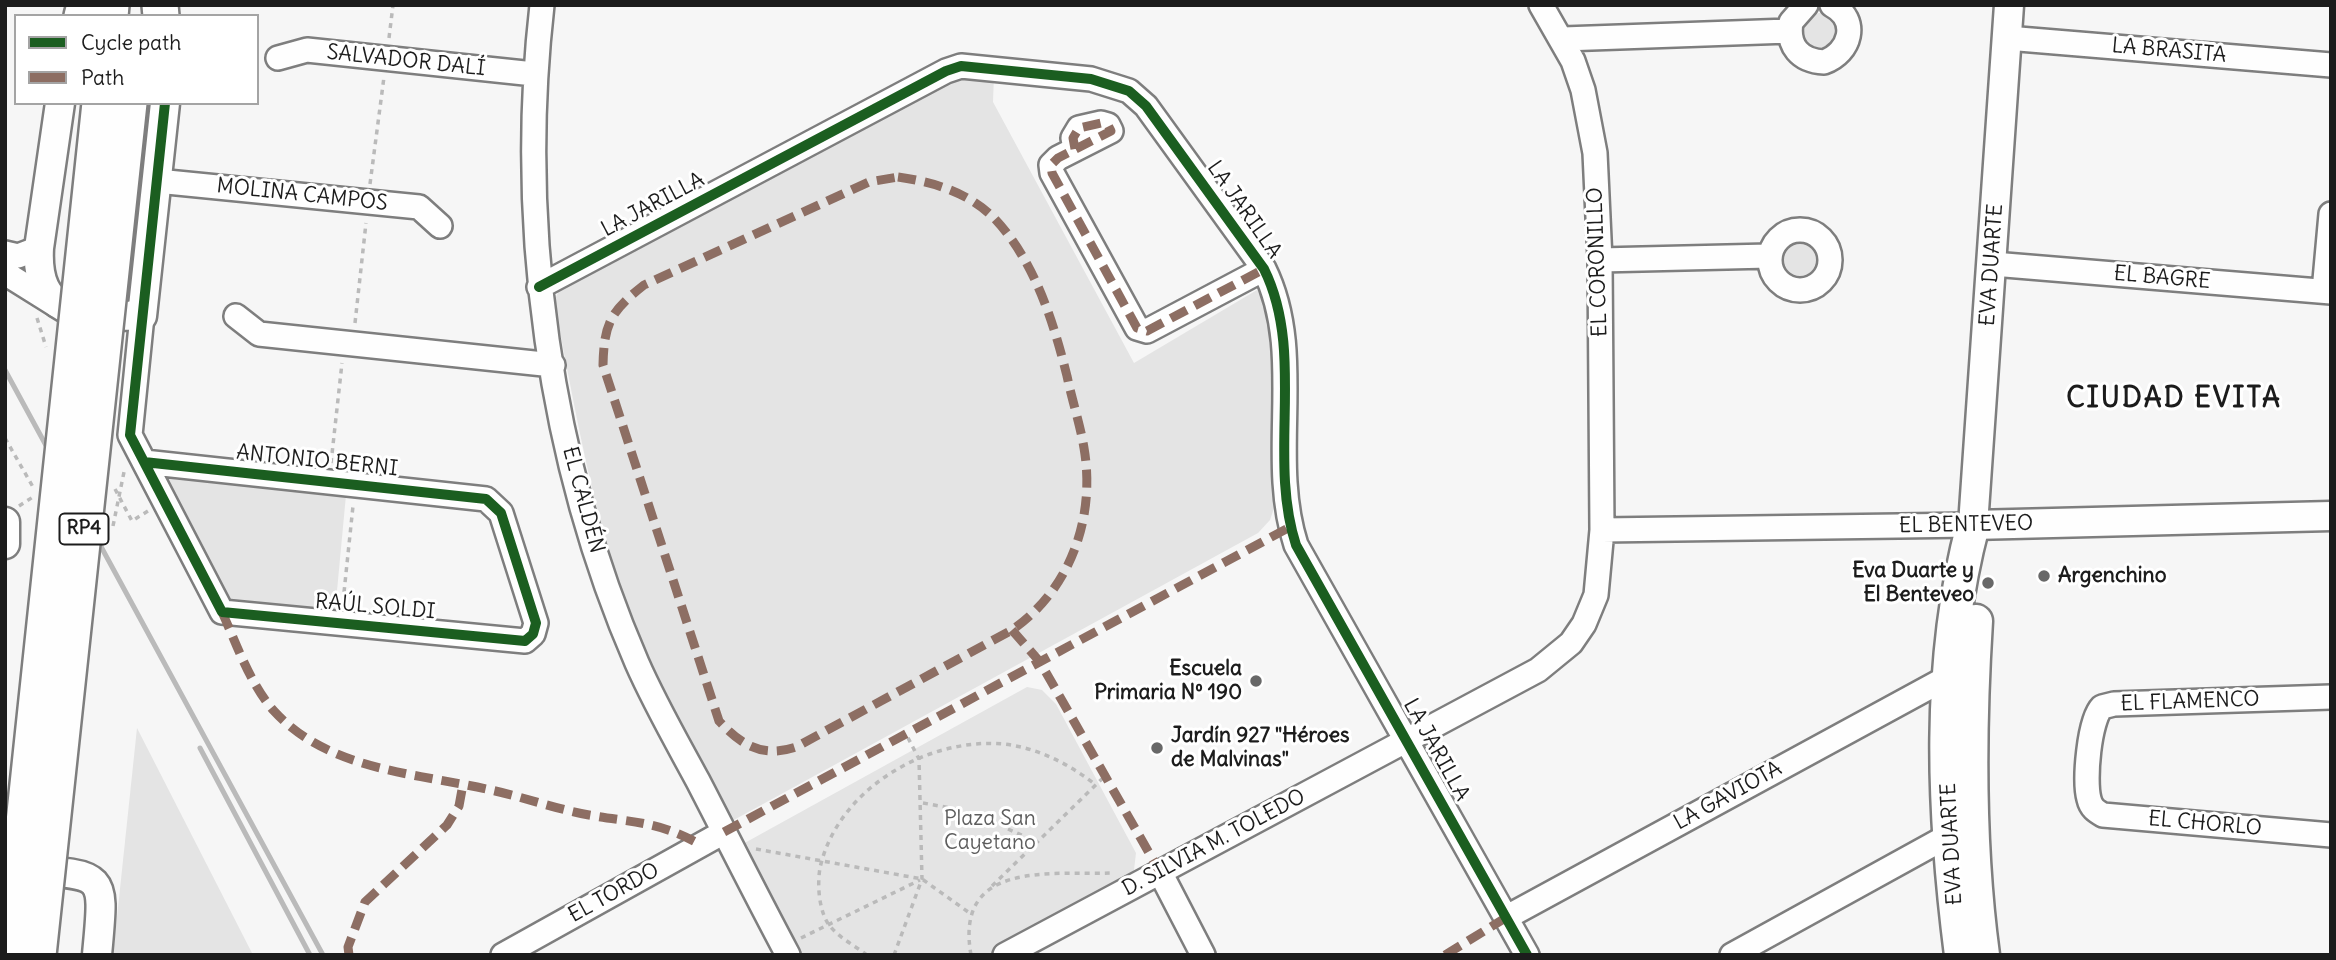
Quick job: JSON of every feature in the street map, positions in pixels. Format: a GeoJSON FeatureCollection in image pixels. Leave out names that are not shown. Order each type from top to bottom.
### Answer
{"type":"FeatureCollection","features":[{"type":"Feature","properties":{"kind":"main road","name":"RP4"},"geometry":{"type":"LineString","coordinates":[[10,955],[100,105]]}},
{"type":"Feature","properties":{"kind":"main road","name":"RP4"},"geometry":{"type":"LineString","coordinates":[[38,955],[130,105]]}},
{"type":"Feature","properties":{"kind":"main road","name":"EVA DUARTE"},"geometry":{"type":"LineString","coordinates":[[1961,955],[1948,836],[1950,676],[1959,577],[1973,525]]}},
{"type":"Feature","properties":{"kind":"main road","name":"EVA DUARTE"},"geometry":{"type":"LineString","coordinates":[[1973,525],[1978,583],[1970,743],[1977,906],[1983,955]]}},
{"type":"Feature","properties":{"kind":"street","name":"EL CALDÉN"},"geometry":{"type":"LineString","coordinates":[[542,5],[534,74],[534,197],[540,287],[568,446],[586,517],[637,663],[786,951]]}},
{"type":"Feature","properties":{"kind":"street","name":"EL CORONILLO"},"geometry":{"type":"LineString","coordinates":[[1541,5],[1563,39],[1583,90],[1591,126],[1600,260],[1602,530]]}},
{"type":"Feature","properties":{"kind":"street"},"geometry":{"type":"LineString","coordinates":[[1806,5],[1795,14],[1789,32],[1796,51],[1804,58],[1824,62],[1834,59],[1848,43],[1850,33],[1844,15],[1832,5]]}},
{"type":"Feature","properties":{"kind":"street","name":"EVA DUARTE"},"geometry":{"type":"LineString","coordinates":[[1973,525],[2009,5]]}},
{"type":"Feature","properties":{"kind":"street"},"geometry":{"type":"LineString","coordinates":[[1563,39],[1789,32]]}},
{"type":"Feature","properties":{"kind":"street","name":"LA BRASITA"},"geometry":{"type":"LineString","coordinates":[[2007,38],[2331,65]]}},
{"type":"Feature","properties":{"kind":"street","name":"SALVADOR DALÍ"},"geometry":{"type":"LineString","coordinates":[[278,58],[307,50],[534,74]]}},
{"type":"Feature","properties":{"kind":"street","name":"LA JARILLA"},"geometry":{"type":"LineString","coordinates":[[540,287],[933,76],[961,66],[1091,79],[1129,91],[1146,106],[1264,269],[1280,311],[1283,348],[1284,490],[1290,527],[1306,566],[1408,739],[1527,955]]}},
{"type":"Feature","properties":{"kind":"street"},"geometry":{"type":"LineString","coordinates":[[56,305],[44,286],[38,264],[60,105]]}},
{"type":"Feature","properties":{"kind":"street"},"geometry":{"type":"LineString","coordinates":[[144,462],[130,435],[165,105]]}},
{"type":"Feature","properties":{"kind":"street"},"geometry":{"type":"LineString","coordinates":[[1075,149],[1051,165],[1052,173],[1137,328],[1147,331],[1264,269]]}},
{"type":"Feature","properties":{"kind":"street","name":"MOLINA CAMPOS"},"geometry":{"type":"LineString","coordinates":[[158,181],[419,207],[440,226]]}},
{"type":"Feature","properties":{"kind":"street"},"geometry":{"type":"LineString","coordinates":[[2327,291],[2331,214]]}},
{"type":"Feature","properties":{"kind":"street"},"geometry":{"type":"LineString","coordinates":[[5,253],[18,256],[39,248]]}},
{"type":"Feature","properties":{"kind":"street"},"geometry":{"type":"LineString","coordinates":[[1600,260],[1769,256]]}},
{"type":"Feature","properties":{"kind":"street","name":"EL BAGRE"},"geometry":{"type":"LineString","coordinates":[[1993,264],[2327,291]]}},
{"type":"Feature","properties":{"kind":"street"},"geometry":{"type":"LineString","coordinates":[[5,273],[56,305],[78,313],[142,316]]}},
{"type":"Feature","properties":{"kind":"street"},"geometry":{"type":"LineString","coordinates":[[236,316],[259,334],[553,366]]}},
{"type":"Feature","properties":{"kind":"street","name":"ANTONIO BERNI"},"geometry":{"type":"LineString","coordinates":[[144,462],[486,499],[501,513],[536,623],[533,634],[524,641]]}},
{"type":"Feature","properties":{"kind":"street","name":"RAÚL SOLDI"},"geometry":{"type":"LineString","coordinates":[[144,462],[222,612],[524,641]]}},
{"type":"Feature","properties":{"kind":"street","name":"EL BENTEVEO"},"geometry":{"type":"LineString","coordinates":[[1602,530],[1973,525],[2331,516]]}},
{"type":"Feature","properties":{"kind":"street","name":"D. SILVIA M. TOLEDO"},"geometry":{"type":"LineString","coordinates":[[1005,955],[1538,670],[1571,643],[1584,624],[1596,595],[1602,530]]}},
{"type":"Feature","properties":{"kind":"street","name":"LA GAVIOTA"},"geometry":{"type":"LineString","coordinates":[[1507,917],[1950,676]]}},
{"type":"Feature","properties":{"kind":"street","name":"EL FLAMENCO"},"geometry":{"type":"LineString","coordinates":[[2088,798],[2092,724],[2102,707],[2114,704],[2331,697]]}},
{"type":"Feature","properties":{"kind":"street","name":"EL CHORLO"},"geometry":{"type":"LineString","coordinates":[[2088,798],[2093,809],[2103,815],[2331,835]]}},
{"type":"Feature","properties":{"kind":"street"},"geometry":{"type":"LineString","coordinates":[[1732,955],[1948,836]]}},
{"type":"Feature","properties":{"kind":"street","name":"EL TORDO"},"geometry":{"type":"LineString","coordinates":[[503,955],[727,838]]}},
{"type":"Feature","properties":{"kind":"street"},"geometry":{"type":"LineString","coordinates":[[5,871],[78,873],[89,878],[102,895],[97,955]]}},
{"type":"Feature","properties":{"kind":"street"},"geometry":{"type":"LineString","coordinates":[[1160,872],[1203,955]]}},
{"type":"Feature","properties":{"kind":"path"},"geometry":{"type":"LineString","coordinates":[[328,482],[344,343],[355,326],[393,5]]}},
{"type":"Feature","properties":{"kind":"path"},"geometry":{"type":"LineString","coordinates":[[341,622],[355,485]]}},
{"type":"Feature","properties":{"kind":"path"},"geometry":{"type":"LineString","coordinates":[[894,955],[922,879],[923,803],[919,759],[906,734]]}},
{"type":"Feature","properties":{"kind":"path"},"geometry":{"type":"LineString","coordinates":[[867,955],[829,925],[821,902],[819,877],[825,847],[840,819],[871,787],[919,759],[953,747],[1003,744],[1041,753],[1074,769],[1096,785]]}},
{"type":"Feature","properties":{"kind":"path"},"geometry":{"type":"LineString","coordinates":[[971,955],[968,939],[971,914],[986,892],[1105,776]]}},
{"type":"Feature","properties":{"kind":"path"},"geometry":{"type":"LineString","coordinates":[[923,803],[956,809]]}},
{"type":"Feature","properties":{"kind":"path"},"geometry":{"type":"LineString","coordinates":[[1008,829],[1037,842]]}},
{"type":"Feature","properties":{"kind":"path"},"geometry":{"type":"LineString","coordinates":[[727,838],[822,861],[922,879],[971,914]]}},
{"type":"Feature","properties":{"kind":"path"},"geometry":{"type":"LineString","coordinates":[[986,892],[1006,880],[1028,873],[1120,873]]}},
{"type":"Feature","properties":{"kind":"path"},"geometry":{"type":"LineString","coordinates":[[786,951],[829,925],[922,879]]}},
{"type":"Feature","properties":{"kind":"green space"},"geometry":{"type":"Polygon","coordinates":[[[1820,13],[1833,19],[1839,32],[1833,45],[1820,51],[1807,45],[1801,32],[1807,19],[1820,13]]]}},
{"type":"Feature","properties":{"kind":"green space"},"geometry":{"type":"Polygon","coordinates":[[[981,73],[994,75],[993,102],[1134,363],[1262,287],[1274,332],[1275,505],[1270,520],[1258,533],[732,821],[666,698],[629,614],[614,570],[591,482],[554,302],[560,287],[946,79],[981,73]]]}},
{"type":"Feature","properties":{"kind":"green space"},"geometry":{"type":"Polygon","coordinates":[[[1802,241],[1816,247],[1822,261],[1816,275],[1802,281],[1788,275],[1782,261],[1788,247],[1802,241]]]}},
{"type":"Feature","properties":{"kind":"green space"},"geometry":{"type":"Polygon","coordinates":[[[163,478],[346,495],[335,612],[230,603],[163,478]]]}},
{"type":"Feature","properties":{"kind":"green space","name":"Plaza San Cayetano"},"geometry":{"type":"Polygon","coordinates":[[[1027,687],[1042,690],[1056,704],[1136,853],[1134,870],[1122,883],[990,955],[800,955],[741,845],[1027,687]]]}},
{"type":"Feature","properties":{"kind":"green space"},"geometry":{"type":"Polygon","coordinates":[[[137,728],[253,955],[113,955],[137,728]]]}},
{"type":"Feature","properties":{"kind":"railway"},"geometry":{"type":"LineString","coordinates":[[5,370],[323,955]]}},
{"type":"Feature","properties":{"kind":"railway"},"geometry":{"type":"LineString","coordinates":[[200,748],[310,955]]}},
{"type":"Feature","properties":{"kind":"marked path"},"geometry":{"type":"LineString","coordinates":[[1075,149],[1073,138],[1079,128],[1101,123],[1108,125],[1111,131],[1058,158],[1051,165],[1052,173],[1137,328],[1147,331],[1264,269]]}},
{"type":"Feature","properties":{"kind":"marked path"},"geometry":{"type":"LineString","coordinates":[[898,177],[924,182],[973,201],[994,218],[1008,235],[1031,272],[1055,334],[1084,448],[1087,474],[1082,526],[1074,550],[1049,595],[1032,614],[1012,630],[796,747],[773,751],[754,748],[736,737],[719,721],[603,365],[605,338],[617,311],[644,285],[869,182],[898,177]]}},
{"type":"Feature","properties":{"kind":"marked path"},"geometry":{"type":"LineString","coordinates":[[724,832],[1290,527]]}},
{"type":"Feature","properties":{"kind":"marked path"},"geometry":{"type":"LineString","coordinates":[[222,612],[245,664],[265,700],[296,731],[321,746],[375,767],[491,790],[577,812],[659,827],[701,845]]}},
{"type":"Feature","properties":{"kind":"marked path"},"geometry":{"type":"LineString","coordinates":[[1012,630],[1040,662],[1160,872]]}},
{"type":"Feature","properties":{"kind":"marked path"},"geometry":{"type":"LineString","coordinates":[[349,955],[348,947],[365,902],[447,825],[459,806],[463,784]]}},
{"type":"Feature","properties":{"kind":"marked path"},"geometry":{"type":"LineString","coordinates":[[1445,955],[1507,917]]}},
{"type":"Feature","properties":{"kind":"cycle path"},"geometry":{"type":"LineString","coordinates":[[539,287],[946,71],[961,66],[1091,79],[1129,91],[1146,106],[1264,269],[1276,302],[1283,335],[1285,476],[1288,511],[1296,545],[1527,955]]}},
{"type":"Feature","properties":{"kind":"cycle path"},"geometry":{"type":"LineString","coordinates":[[144,462],[130,435],[165,105]]}},
{"type":"Feature","properties":{"kind":"cycle path"},"geometry":{"type":"LineString","coordinates":[[144,462],[486,499],[501,513],[536,623],[533,634],[525,641],[222,612],[144,462]]}},
{"type":"Feature","properties":{"kind":"place","name":"Argenchino"},"geometry":{"type":"Point","coordinates":[2044,576]}},
{"type":"Feature","properties":{"kind":"place","name":"Eva Duarte y El Benteveo"},"geometry":{"type":"Point","coordinates":[1988,583]}},
{"type":"Feature","properties":{"kind":"place","name":"Escuela Primaria Nº 190"},"geometry":{"type":"Point","coordinates":[1256,681]}},
{"type":"Feature","properties":{"kind":"place","name":"Jardín 927 \"Héroes de Malvinas\""},"geometry":{"type":"Point","coordinates":[1157,748]}},
{"type":"Feature","properties":{"kind":"district","name":"CIUDAD EVITA"},"geometry":{"type":"Point","coordinates":[2174,399]}}]}
